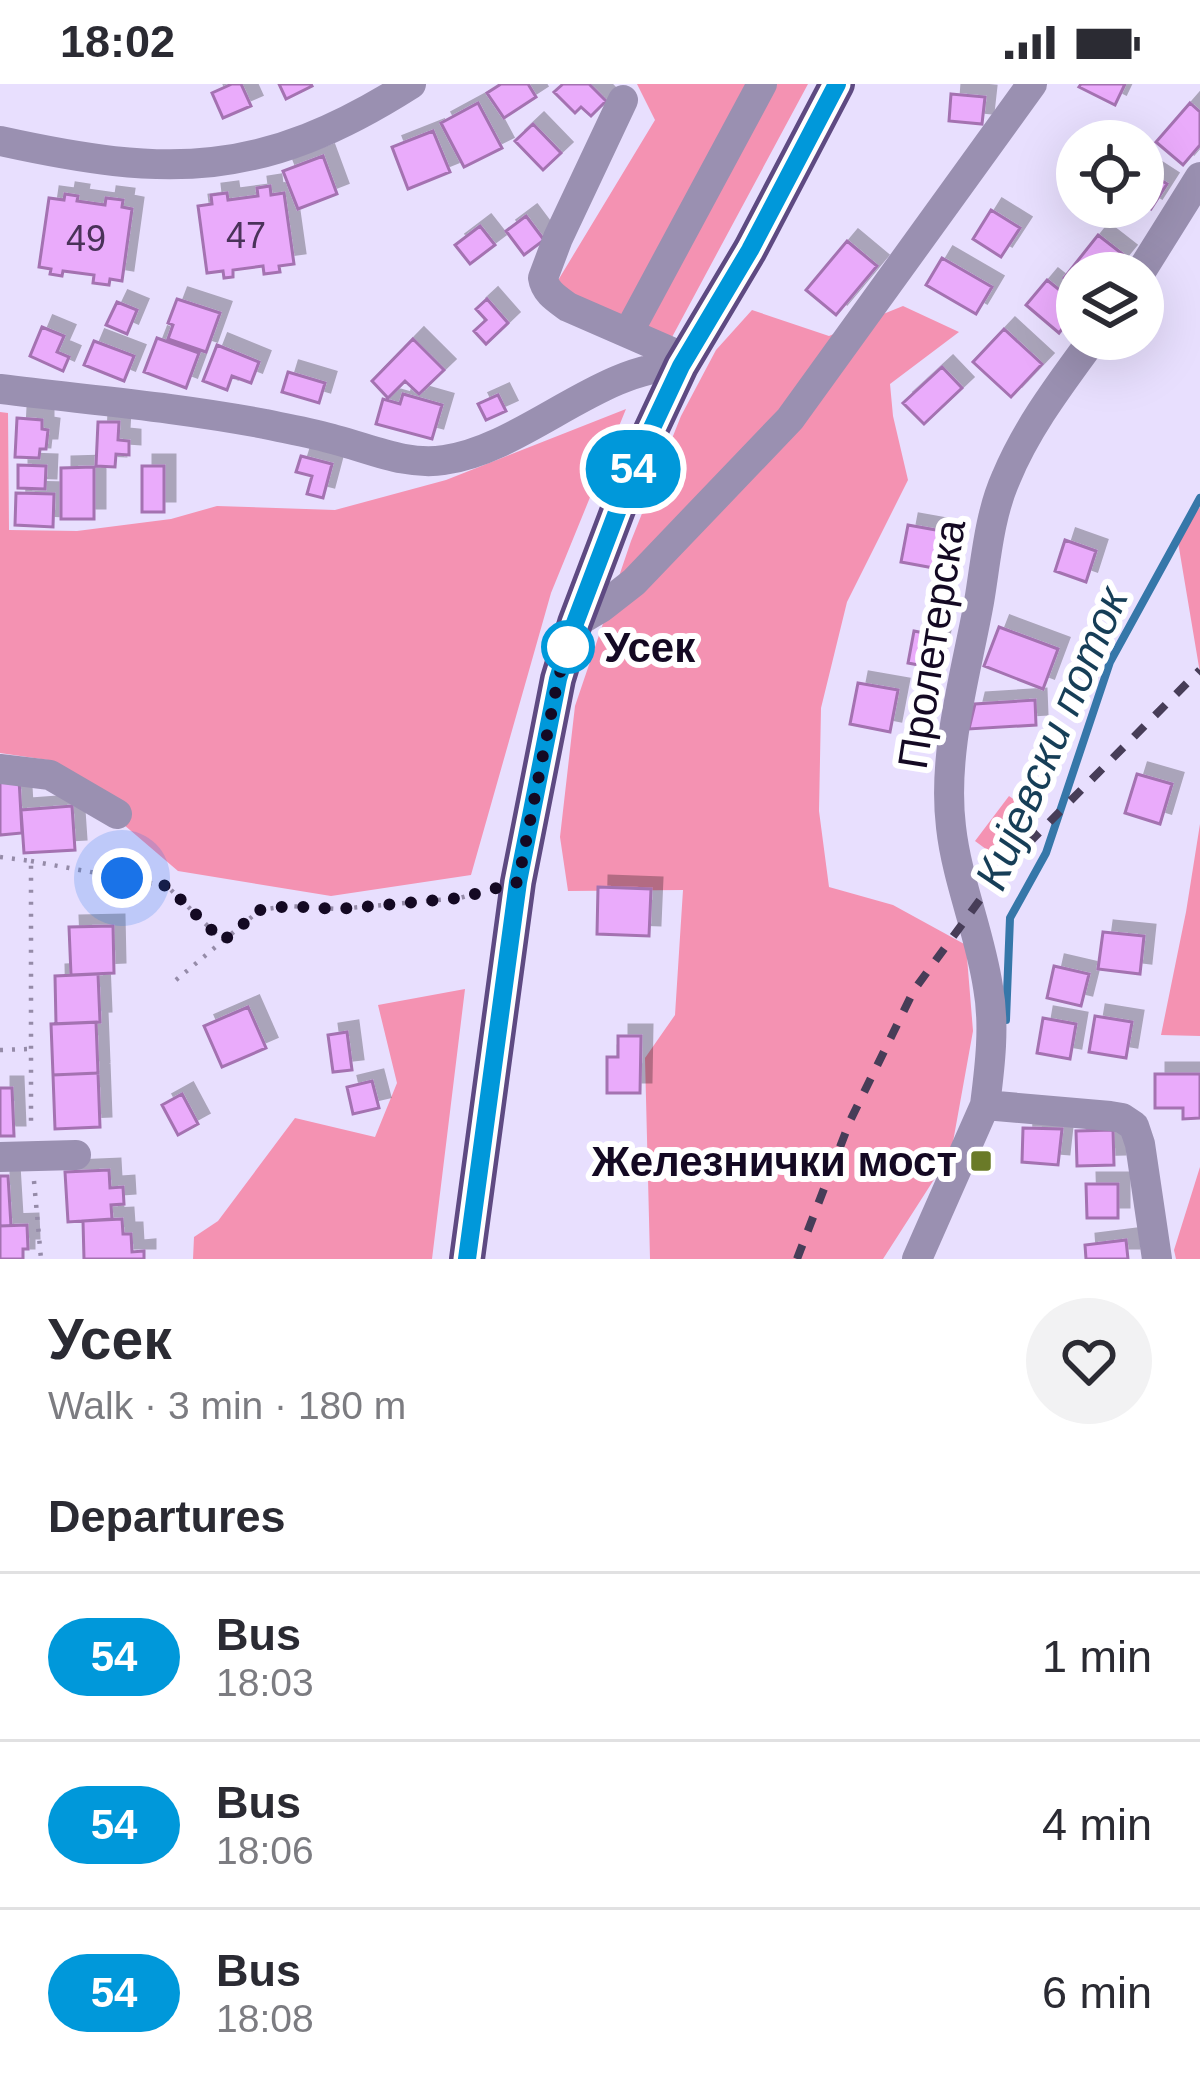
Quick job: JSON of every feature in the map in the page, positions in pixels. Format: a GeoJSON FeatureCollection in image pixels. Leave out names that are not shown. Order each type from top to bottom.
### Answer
{"type":"FeatureCollection","features":[{"type":"Feature","properties":{"kind":"main road"},"geometry":{"type":"LineString","coordinates":[[467,1259],[518,882],[558,679],[575,623],[636,462],[683,362],[750,250],[837,84]]}},
{"type":"Feature","properties":{"kind":"street"},"geometry":{"type":"LineString","coordinates":[[0,141],[105,162],[188,165],[232,161],[309,139],[411,84]]}},
{"type":"Feature","properties":{"kind":"street"},"geometry":{"type":"LineString","coordinates":[[628,333],[762,84]]}},
{"type":"Feature","properties":{"kind":"street"},"geometry":{"type":"LineString","coordinates":[[575,623],[634,582],[790,418],[1032,84]]}},
{"type":"Feature","properties":{"kind":"street"},"geometry":{"type":"LineString","coordinates":[[623,100],[543,278],[551,295],[568,307],[683,362]]}},
{"type":"Feature","properties":{"kind":"street"},"geometry":{"type":"LineString","coordinates":[[1153,252],[1200,177]]}},
{"type":"Feature","properties":{"kind":"street","name":"Пролетерска"},"geometry":{"type":"LineString","coordinates":[[917,1259],[985,1105],[991,1037],[989,991],[951,829],[953,747],[998,498],[1016,453],[1078,360]]}},
{"type":"Feature","properties":{"kind":"street"},"geometry":{"type":"LineString","coordinates":[[0,389],[260,423],[426,461],[471,454],[647,368],[683,362]]}},
{"type":"Feature","properties":{"kind":"street"},"geometry":{"type":"LineString","coordinates":[[0,769],[50,775],[117,814]]}},
{"type":"Feature","properties":{"kind":"street"},"geometry":{"type":"LineString","coordinates":[[985,1105],[1110,1116],[1134,1126],[1157,1259]]}},
{"type":"Feature","properties":{"kind":"street"},"geometry":{"type":"LineString","coordinates":[[0,1157],[76,1154]]}},
{"type":"Feature","properties":{"kind":"path"},"geometry":{"type":"LineString","coordinates":[[0,857],[167,886],[223,941]]}},
{"type":"Feature","properties":{"kind":"path"},"geometry":{"type":"LineString","coordinates":[[31,861],[29,1049],[41,1259]]}},
{"type":"Feature","properties":{"kind":"path"},"geometry":{"type":"LineString","coordinates":[[176,980],[260,910],[288,906],[339,909],[460,898],[518,882]]}},
{"type":"Feature","properties":{"kind":"path"},"geometry":{"type":"LineString","coordinates":[[0,1049],[29,1049]]}},
{"type":"Feature","properties":{"kind":"shaded area"},"geometry":{"type":"Polygon","coordinates":[[[637,84],[808,84],[671,339],[554,287],[655,120],[637,84]]]}},
{"type":"Feature","properties":{"kind":"shaded area"},"geometry":{"type":"Polygon","coordinates":[[[903,306],[959,332],[890,384],[908,480],[847,602],[821,708],[819,811],[829,887],[893,905],[966,945],[973,1031],[951,1153],[883,1259],[650,1259],[645,1058],[675,1015],[683,890],[568,891],[560,837],[575,706],[631,541],[681,416],[716,350],[752,310],[829,336],[903,306]]]}},
{"type":"Feature","properties":{"kind":"shaded area"},"geometry":{"type":"Polygon","coordinates":[[[626,409],[551,593],[471,875],[331,896],[178,871],[48,760],[0,753],[0,412],[8,413],[9,530],[77,531],[171,519],[217,506],[335,510],[446,480],[626,409]]]}},
{"type":"Feature","properties":{"kind":"shaded area"},"geometry":{"type":"Polygon","coordinates":[[[1200,507],[1200,673],[1177,536],[1200,507]]]}},
{"type":"Feature","properties":{"kind":"shaded area"},"geometry":{"type":"Polygon","coordinates":[[[1009,796],[1032,812],[998,858],[975,841],[1009,796]]]}},
{"type":"Feature","properties":{"kind":"shaded area"},"geometry":{"type":"Polygon","coordinates":[[[1200,824],[1200,1036],[1161,1035],[1186,912],[1200,824]]]}},
{"type":"Feature","properties":{"kind":"shaded area"},"geometry":{"type":"Polygon","coordinates":[[[465,989],[432,1259],[193,1259],[194,1237],[218,1221],[295,1118],[375,1137],[397,1083],[378,1005],[465,989]]]}},
{"type":"Feature","properties":{"kind":"shaded area"},"geometry":{"type":"Polygon","coordinates":[[[1200,1167],[1200,1259],[1176,1259],[1174,1250],[1200,1167]]]}},
{"type":"Feature","properties":{"kind":"building"},"geometry":{"type":"Polygon","coordinates":[[[241,84],[251,106],[223,118],[212,93],[241,84]]]}},
{"type":"Feature","properties":{"kind":"building"},"geometry":{"type":"Polygon","coordinates":[[[279,84],[311,84],[312,86],[286,99],[279,84]]]}},
{"type":"Feature","properties":{"kind":"building"},"geometry":{"type":"Polygon","coordinates":[[[501,84],[528,84],[536,97],[504,118],[487,93],[501,84]]]}},
{"type":"Feature","properties":{"kind":"building"},"geometry":{"type":"Polygon","coordinates":[[[563,84],[589,84],[606,101],[591,116],[581,107],[575,113],[554,92],[563,84]]]}},
{"type":"Feature","properties":{"kind":"building"},"geometry":{"type":"Polygon","coordinates":[[[1125,84],[1115,105],[1079,87],[1125,84]]]}},
{"type":"Feature","properties":{"kind":"building"},"geometry":{"type":"Polygon","coordinates":[[[951,94],[985,97],[982,124],[949,121],[951,94]]]}},
{"type":"Feature","properties":{"kind":"building"},"geometry":{"type":"Polygon","coordinates":[[[478,103],[502,148],[464,167],[441,123],[478,103]]]}},
{"type":"Feature","properties":{"kind":"building"},"geometry":{"type":"Polygon","coordinates":[[[1190,103],[1200,112],[1200,145],[1183,165],[1164,149],[1164,133],[1190,103]]]}},
{"type":"Feature","properties":{"kind":"building"},"geometry":{"type":"Polygon","coordinates":[[[533,124],[561,153],[543,170],[515,141],[533,124]]]}},
{"type":"Feature","properties":{"kind":"building"},"geometry":{"type":"Polygon","coordinates":[[[433,131],[450,172],[408,189],[392,147],[433,131]]]}},
{"type":"Feature","properties":{"kind":"building"},"geometry":{"type":"Polygon","coordinates":[[[323,156],[337,194],[298,209],[283,171],[323,156]]]}},
{"type":"Feature","properties":{"kind":"building"},"geometry":{"type":"Polygon","coordinates":[[[270,186],[271,195],[284,193],[294,264],[264,274],[263,266],[233,270],[233,277],[224,278],[223,271],[207,273],[198,206],[212,204],[211,195],[227,193],[228,200],[258,196],[257,188],[270,186]]]}},
{"type":"Feature","properties":{"kind":"building"},"geometry":{"type":"Polygon","coordinates":[[[65,194],[105,205],[106,198],[123,200],[122,207],[132,209],[122,281],[93,283],[94,275],[63,271],[62,276],[39,267],[49,198],[64,200],[65,194]]]}},
{"type":"Feature","properties":{"kind":"building"},"geometry":{"type":"Polygon","coordinates":[[[991,210],[1020,228],[1001,257],[973,239],[991,210]]]}},
{"type":"Feature","properties":{"kind":"building"},"geometry":{"type":"Polygon","coordinates":[[[526,216],[544,240],[524,255],[506,231],[526,216]]]}},
{"type":"Feature","properties":{"kind":"building"},"geometry":{"type":"Polygon","coordinates":[[[480,226],[495,245],[470,264],[455,245],[480,226]]]}},
{"type":"Feature","properties":{"kind":"building"},"geometry":{"type":"Polygon","coordinates":[[[1098,235],[1120,252],[1085,252],[1098,235]]]}},
{"type":"Feature","properties":{"kind":"building"},"geometry":{"type":"Polygon","coordinates":[[[847,241],[877,266],[836,315],[806,290],[847,241]]]}},
{"type":"Feature","properties":{"kind":"building"},"geometry":{"type":"Polygon","coordinates":[[[942,258],[992,287],[976,314],[926,285],[942,258]]]}},
{"type":"Feature","properties":{"kind":"building"},"geometry":{"type":"Polygon","coordinates":[[[1047,280],[1056,287],[1056,330],[1026,305],[1047,280]]]}},
{"type":"Feature","properties":{"kind":"building"},"geometry":{"type":"Polygon","coordinates":[[[177,299],[220,313],[206,352],[168,339],[177,299]]]}},
{"type":"Feature","properties":{"kind":"building"},"geometry":{"type":"Polygon","coordinates":[[[487,299],[508,323],[486,344],[474,331],[486,320],[476,309],[487,299]]]}},
{"type":"Feature","properties":{"kind":"building"},"geometry":{"type":"Polygon","coordinates":[[[117,302],[137,310],[127,334],[106,325],[117,302]]]}},
{"type":"Feature","properties":{"kind":"building"},"geometry":{"type":"Polygon","coordinates":[[[42,327],[64,336],[57,352],[69,357],[63,371],[30,356],[42,327]]]}},
{"type":"Feature","properties":{"kind":"building"},"geometry":{"type":"Polygon","coordinates":[[[1004,329],[1042,364],[1011,397],[973,362],[1004,329]]]}},
{"type":"Feature","properties":{"kind":"building"},"geometry":{"type":"Polygon","coordinates":[[[157,338],[199,353],[186,388],[144,372],[157,338]]]}},
{"type":"Feature","properties":{"kind":"building"},"geometry":{"type":"Polygon","coordinates":[[[413,339],[444,370],[419,394],[405,381],[388,398],[372,381],[413,339]]]}},
{"type":"Feature","properties":{"kind":"building"},"geometry":{"type":"Polygon","coordinates":[[[94,341],[134,356],[124,381],[84,365],[94,341]]]}},
{"type":"Feature","properties":{"kind":"building"},"geometry":{"type":"Polygon","coordinates":[[[217,345],[259,362],[251,383],[232,376],[227,390],[203,381],[217,345]]]}},
{"type":"Feature","properties":{"kind":"building"},"geometry":{"type":"Polygon","coordinates":[[[942,367],[962,388],[924,424],[903,403],[942,367]]]}},
{"type":"Feature","properties":{"kind":"building"},"geometry":{"type":"Polygon","coordinates":[[[288,372],[325,383],[319,403],[282,392],[288,372]]]}},
{"type":"Feature","properties":{"kind":"building"},"geometry":{"type":"Polygon","coordinates":[[[403,394],[442,405],[432,439],[376,424],[383,399],[400,404],[403,394]]]}},
{"type":"Feature","properties":{"kind":"building"},"geometry":{"type":"Polygon","coordinates":[[[498,395],[506,411],[486,420],[478,404],[498,395]]]}},
{"type":"Feature","properties":{"kind":"building"},"geometry":{"type":"Polygon","coordinates":[[[17,418],[42,420],[42,429],[48,430],[46,449],[40,449],[39,458],[15,457],[17,418]]]}},
{"type":"Feature","properties":{"kind":"building"},"geometry":{"type":"Polygon","coordinates":[[[98,422],[119,422],[118,440],[129,441],[129,455],[116,454],[115,467],[96,466],[98,422]]]}},
{"type":"Feature","properties":{"kind":"building"},"geometry":{"type":"Polygon","coordinates":[[[301,456],[332,464],[323,498],[307,494],[312,476],[296,472],[301,456]]]}},
{"type":"Feature","properties":{"kind":"building"},"geometry":{"type":"Polygon","coordinates":[[[18,465],[46,466],[45,489],[18,488],[18,465]]]}},
{"type":"Feature","properties":{"kind":"building"},"geometry":{"type":"Polygon","coordinates":[[[142,466],[164,466],[164,512],[142,512],[142,466]]]}},
{"type":"Feature","properties":{"kind":"building"},"geometry":{"type":"Polygon","coordinates":[[[94,467],[94,519],[61,519],[61,468],[94,467]]]}},
{"type":"Feature","properties":{"kind":"building"},"geometry":{"type":"Polygon","coordinates":[[[16,493],[54,494],[53,527],[15,525],[16,493]]]}},
{"type":"Feature","properties":{"kind":"building"},"geometry":{"type":"Polygon","coordinates":[[[908,525],[947,532],[939,569],[901,562],[908,525]]]}},
{"type":"Feature","properties":{"kind":"building"},"geometry":{"type":"Polygon","coordinates":[[[1065,540],[1096,551],[1086,582],[1055,571],[1065,540]]]}},
{"type":"Feature","properties":{"kind":"building"},"geometry":{"type":"Polygon","coordinates":[[[999,627],[1058,649],[1043,689],[984,666],[999,627]]]}},
{"type":"Feature","properties":{"kind":"building"},"geometry":{"type":"Polygon","coordinates":[[[914,631],[940,636],[934,668],[908,663],[914,631]]]}},
{"type":"Feature","properties":{"kind":"building"},"geometry":{"type":"Polygon","coordinates":[[[858,683],[898,690],[890,732],[850,724],[858,683]]]}},
{"type":"Feature","properties":{"kind":"building"},"geometry":{"type":"Polygon","coordinates":[[[1035,700],[1036,725],[969,729],[975,704],[1035,700]]]}},
{"type":"Feature","properties":{"kind":"building"},"geometry":{"type":"Polygon","coordinates":[[[1137,774],[1172,784],[1160,824],[1125,813],[1137,774]]]}},
{"type":"Feature","properties":{"kind":"building"},"geometry":{"type":"Polygon","coordinates":[[[19,779],[22,833],[0,835],[0,780],[19,779]]]}},
{"type":"Feature","properties":{"kind":"building"},"geometry":{"type":"Polygon","coordinates":[[[72,806],[75,850],[24,853],[21,810],[72,806]]]}},
{"type":"Feature","properties":{"kind":"building"},"geometry":{"type":"Polygon","coordinates":[[[598,887],[651,889],[649,936],[597,934],[598,887]]]}},
{"type":"Feature","properties":{"kind":"building"},"geometry":{"type":"Polygon","coordinates":[[[113,926],[114,973],[71,975],[69,927],[113,926]]]}},
{"type":"Feature","properties":{"kind":"building"},"geometry":{"type":"Polygon","coordinates":[[[1103,932],[1144,936],[1140,974],[1098,969],[1103,932]]]}},
{"type":"Feature","properties":{"kind":"building"},"geometry":{"type":"Polygon","coordinates":[[[1054,966],[1089,974],[1081,1006],[1047,998],[1054,966]]]}},
{"type":"Feature","properties":{"kind":"building"},"geometry":{"type":"Polygon","coordinates":[[[98,974],[100,1022],[56,1024],[55,976],[98,974]]]}},
{"type":"Feature","properties":{"kind":"building"},"geometry":{"type":"Polygon","coordinates":[[[248,1007],[266,1048],[222,1067],[204,1026],[248,1007]]]}},
{"type":"Feature","properties":{"kind":"building"},"geometry":{"type":"Polygon","coordinates":[[[1095,1016],[1132,1022],[1126,1058],[1089,1052],[1095,1016]]]}},
{"type":"Feature","properties":{"kind":"building"},"geometry":{"type":"Polygon","coordinates":[[[1043,1018],[1076,1024],[1070,1059],[1037,1053],[1043,1018]]]}},
{"type":"Feature","properties":{"kind":"building"},"geometry":{"type":"Polygon","coordinates":[[[96,1022],[98,1073],[53,1075],[51,1024],[96,1022]]]}},
{"type":"Feature","properties":{"kind":"building"},"geometry":{"type":"Polygon","coordinates":[[[347,1032],[352,1070],[333,1072],[328,1035],[347,1032]]]}},
{"type":"Feature","properties":{"kind":"building"},"geometry":{"type":"Polygon","coordinates":[[[618,1036],[641,1036],[640,1093],[607,1093],[607,1057],[618,1057],[618,1036]]]}},
{"type":"Feature","properties":{"kind":"building"},"geometry":{"type":"Polygon","coordinates":[[[98,1073],[100,1127],[55,1129],[53,1075],[98,1073]]]}},
{"type":"Feature","properties":{"kind":"building"},"geometry":{"type":"Polygon","coordinates":[[[1155,1074],[1200,1074],[1200,1118],[1183,1119],[1183,1108],[1155,1108],[1155,1074]]]}},
{"type":"Feature","properties":{"kind":"building"},"geometry":{"type":"Polygon","coordinates":[[[372,1081],[379,1108],[353,1114],[347,1087],[372,1081]]]}},
{"type":"Feature","properties":{"kind":"building"},"geometry":{"type":"Polygon","coordinates":[[[0,1088],[12,1088],[14,1136],[0,1136],[0,1088]]]}},
{"type":"Feature","properties":{"kind":"building"},"geometry":{"type":"Polygon","coordinates":[[[182,1094],[198,1124],[178,1135],[162,1105],[182,1094]]]}},
{"type":"Feature","properties":{"kind":"building"},"geometry":{"type":"Polygon","coordinates":[[[1023,1128],[1062,1129],[1058,1165],[1022,1162],[1023,1128]]]}},
{"type":"Feature","properties":{"kind":"building"},"geometry":{"type":"Polygon","coordinates":[[[1113,1130],[1114,1165],[1077,1166],[1076,1131],[1113,1130]]]}},
{"type":"Feature","properties":{"kind":"building"},"geometry":{"type":"Polygon","coordinates":[[[109,1170],[110,1188],[123,1187],[124,1204],[111,1205],[112,1219],[68,1222],[65,1172],[109,1170]]]}},
{"type":"Feature","properties":{"kind":"building"},"geometry":{"type":"Polygon","coordinates":[[[0,1176],[8,1176],[11,1226],[0,1226],[0,1176]]]}},
{"type":"Feature","properties":{"kind":"building"},"geometry":{"type":"Polygon","coordinates":[[[1086,1184],[1118,1184],[1118,1218],[1087,1218],[1086,1184]]]}},
{"type":"Feature","properties":{"kind":"building"},"geometry":{"type":"Polygon","coordinates":[[[122,1219],[123,1234],[131,1234],[132,1252],[144,1251],[144,1259],[84,1259],[83,1221],[122,1219]]]}},
{"type":"Feature","properties":{"kind":"building"},"geometry":{"type":"Polygon","coordinates":[[[27,1225],[28,1249],[23,1249],[23,1259],[0,1259],[0,1226],[27,1225]]]}},
{"type":"Feature","properties":{"kind":"building"},"geometry":{"type":"Polygon","coordinates":[[[1126,1240],[1128,1259],[1086,1259],[1085,1245],[1126,1240]]]}},
{"type":"Feature","properties":{"kind":"waterway","name":"Кијевски поток"},"geometry":{"type":"LineString","coordinates":[[1006,1020],[1010,918],[1046,853],[1110,662],[1200,498]]}},
{"type":"Feature","properties":{"kind":"railway"},"geometry":{"type":"LineString","coordinates":[[797,1259],[850,1121],[914,990],[1001,871],[1200,670]]}},
{"type":"Feature","properties":{"kind":"bus line","name":"54"},"geometry":{"type":"LineString","coordinates":[[467,1259],[518,882],[558,679],[575,623],[636,462],[681,366],[750,250],[837,84]]}},
{"type":"Feature","properties":{"kind":"place","name":"Усек"},"geometry":{"type":"Point","coordinates":[568,647]}},
{"type":"Feature","properties":{"kind":"place","name":"Железнички мост"},"geometry":{"type":"Point","coordinates":[981,1161]}},
{"type":"Feature","properties":{"kind":"route"},"geometry":{"type":"LineString","coordinates":[[122,878],[167,886],[223,941],[260,910],[288,906],[339,909],[460,898],[518,882],[568,647]]}}]}
